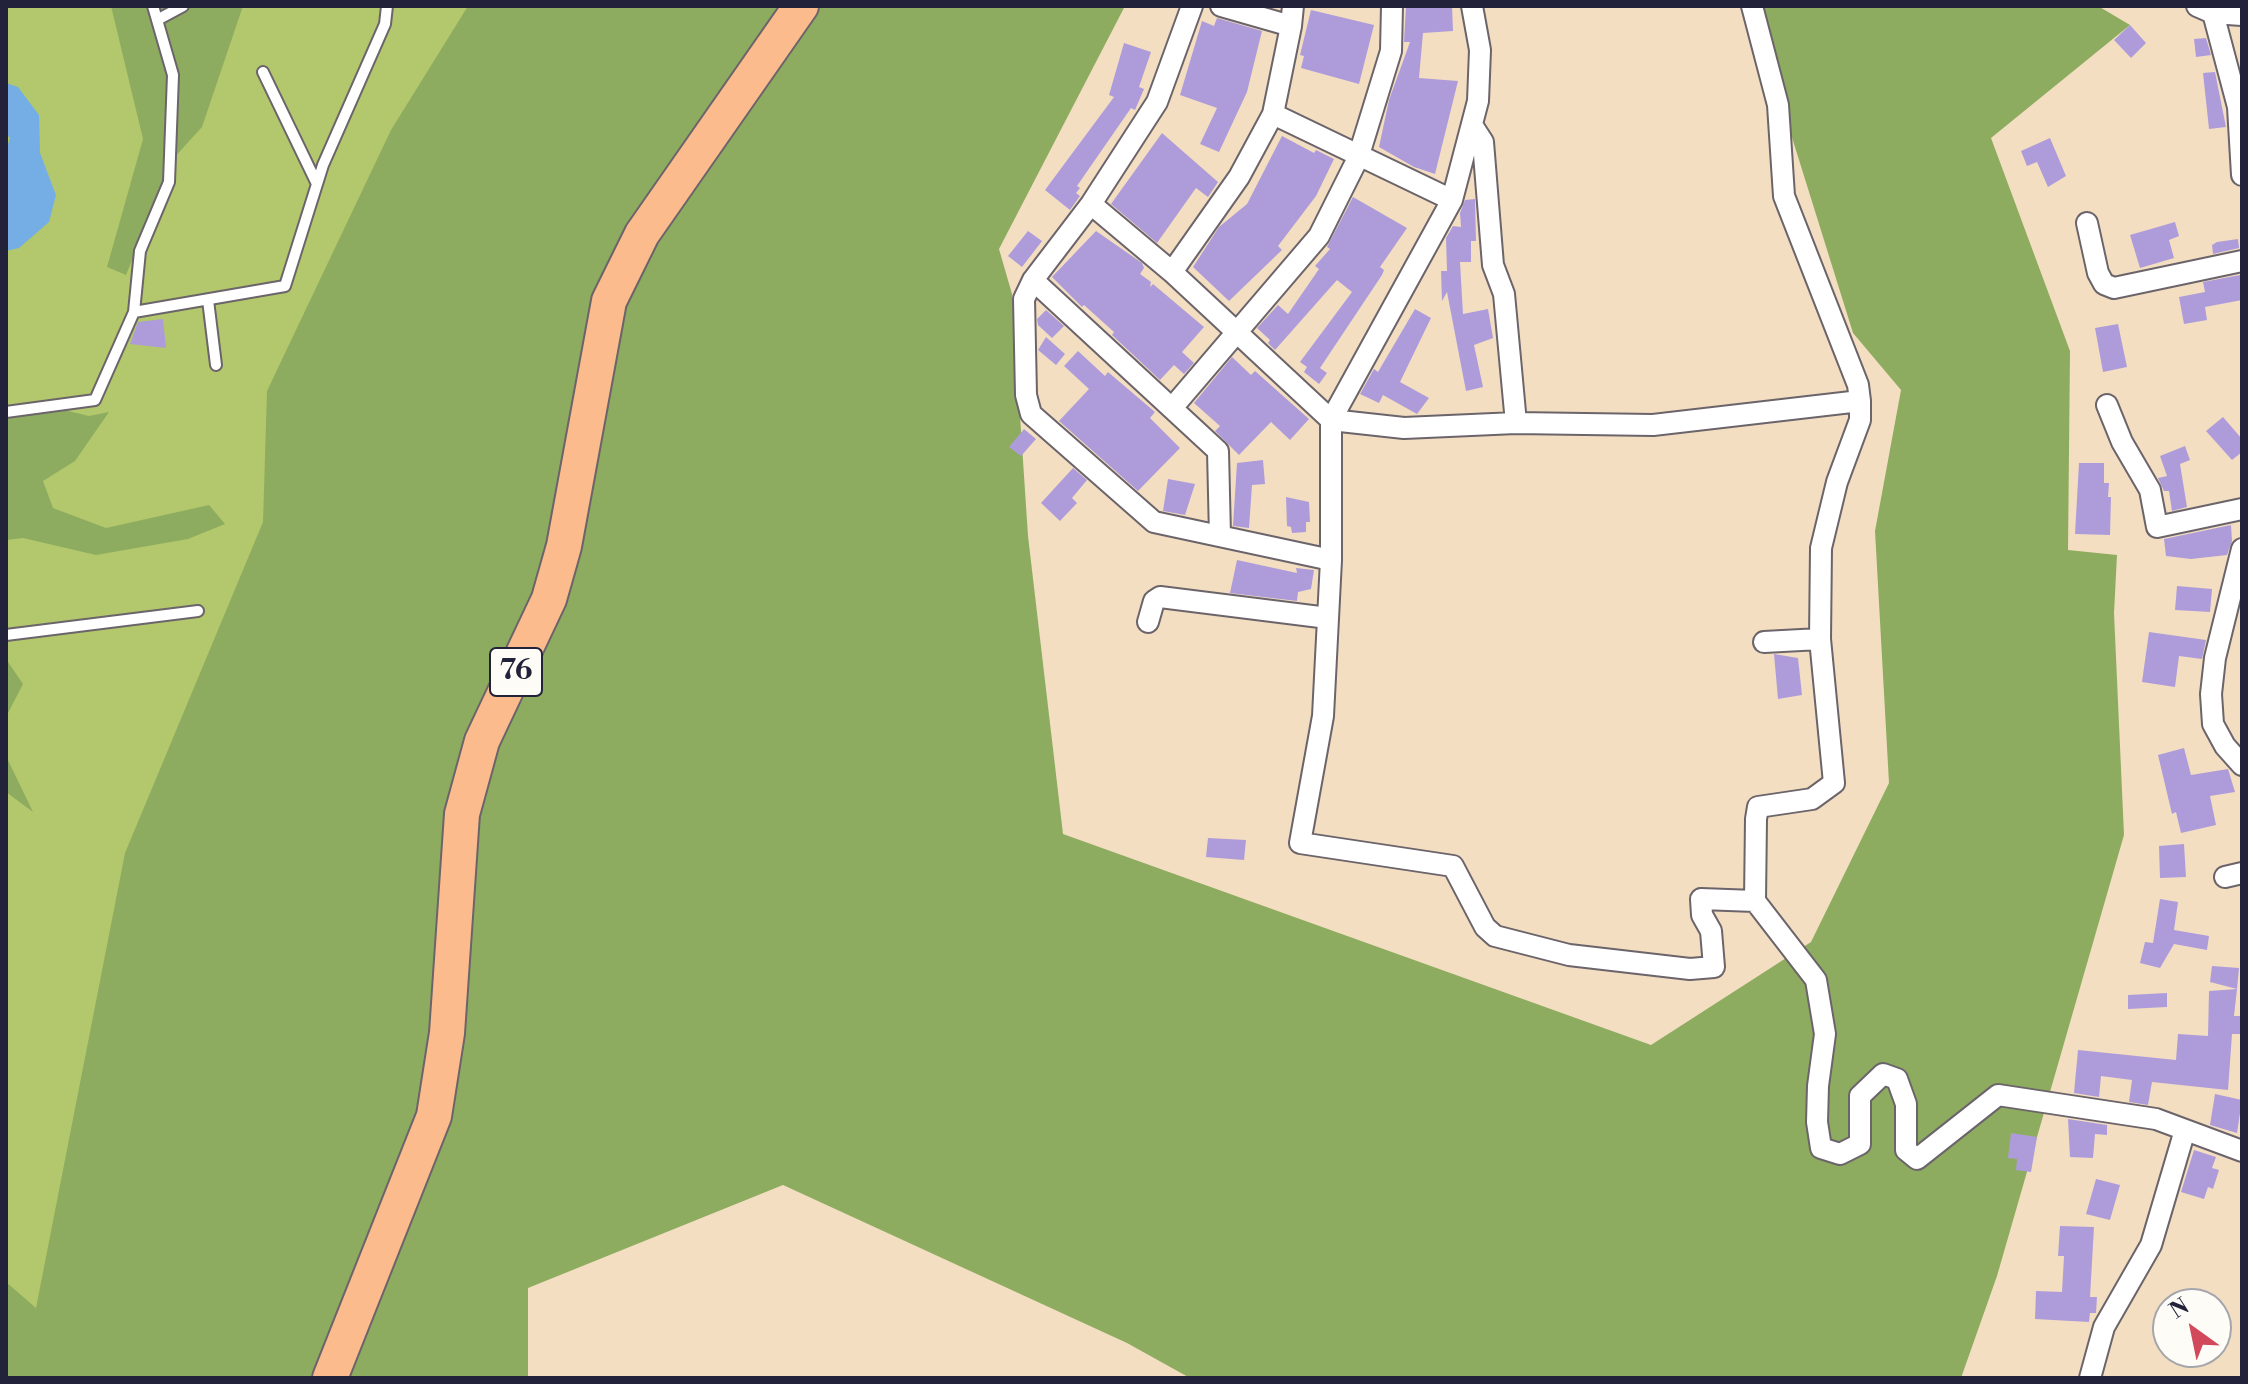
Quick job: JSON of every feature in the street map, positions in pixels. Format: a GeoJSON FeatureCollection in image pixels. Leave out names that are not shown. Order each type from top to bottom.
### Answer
{"type":"FeatureCollection","features":[{"type":"Feature","properties":{"kind":"main road","name":"76"},"geometry":{"type":"LineString","coordinates":[[330,1378],[434,1116],[447,1033],[462,814],[482,741],[524,656],[553,586],[586,432],[609,301],[642,234],[801,6]]}},
{"type":"Feature","properties":{"kind":"street"},"geometry":{"type":"LineString","coordinates":[[1192,6],[1157,102],[1091,204],[1033,280],[1024,299],[1026,395],[1031,414],[1154,522],[1331,560]]}},
{"type":"Feature","properties":{"kind":"street"},"geometry":{"type":"LineString","coordinates":[[1172,272],[1239,177],[1273,114],[1292,16],[1221,6]]}},
{"type":"Feature","properties":{"kind":"street"},"geometry":{"type":"LineString","coordinates":[[1172,408],[1319,236],[1358,158],[1391,51],[1392,6]]}},
{"type":"Feature","properties":{"kind":"street"},"geometry":{"type":"LineString","coordinates":[[1472,6],[1480,50],[1478,101],[1452,200],[1331,420],[1331,560],[1323,716],[1300,843],[1453,866],[1485,927],[1495,936],[1569,955],[1690,969],[1714,967],[1711,931],[1702,915],[1701,899],[1755,901]]}},
{"type":"Feature","properties":{"kind":"street"},"geometry":{"type":"LineString","coordinates":[[1752,6],[1778,105],[1784,196],[1858,385],[1860,401],[1860,420],[1837,482],[1821,548],[1820,639],[1834,783],[1812,799],[1758,807],[1755,901],[1816,980],[1825,1034],[1818,1098],[1821,1148],[1840,1154],[1860,1144],[1860,1096],[1883,1074],[1897,1079],[1906,1104],[1906,1150],[1917,1159],[1998,1095],[2156,1119],[2242,1151]]}},
{"type":"Feature","properties":{"kind":"street"},"geometry":{"type":"LineString","coordinates":[[2242,15],[2209,8],[2238,107],[2242,175]]}},
{"type":"Feature","properties":{"kind":"street"},"geometry":{"type":"LineString","coordinates":[[1273,114],[1358,158],[1452,200]]}},
{"type":"Feature","properties":{"kind":"street"},"geometry":{"type":"LineString","coordinates":[[1472,125],[1483,142],[1493,265],[1504,294],[1516,423]]}},
{"type":"Feature","properties":{"kind":"street"},"geometry":{"type":"LineString","coordinates":[[1091,204],[1172,272],[1331,420],[1404,428],[1516,423],[1653,425],[1860,401]]}},
{"type":"Feature","properties":{"kind":"street"},"geometry":{"type":"LineString","coordinates":[[2087,223],[2098,273],[2104,284],[2114,288],[2242,261]]}},
{"type":"Feature","properties":{"kind":"street"},"geometry":{"type":"LineString","coordinates":[[1033,280],[1218,451],[1220,536]]}},
{"type":"Feature","properties":{"kind":"street"},"geometry":{"type":"LineString","coordinates":[[2107,405],[2122,442],[2150,490],[2157,527],[2242,509]]}},
{"type":"Feature","properties":{"kind":"street"},"geometry":{"type":"LineString","coordinates":[[2242,549],[2218,645],[2211,694],[2213,724],[2225,746],[2242,765]]}},
{"type":"Feature","properties":{"kind":"street"},"geometry":{"type":"LineString","coordinates":[[1148,622],[1154,601],[1160,597],[1328,618]]}},
{"type":"Feature","properties":{"kind":"street"},"geometry":{"type":"LineString","coordinates":[[1764,642],[1820,639]]}},
{"type":"Feature","properties":{"kind":"street"},"geometry":{"type":"LineString","coordinates":[[2090,1378],[2104,1327],[2151,1245],[2185,1130]]}},
{"type":"Feature","properties":{"kind":"lane"},"geometry":{"type":"LineString","coordinates":[[6,412],[95,400],[134,312],[140,251],[169,182],[173,75],[153,6]]}},
{"type":"Feature","properties":{"kind":"lane"},"geometry":{"type":"LineString","coordinates":[[157,20],[183,6]]}},
{"type":"Feature","properties":{"kind":"lane"},"geometry":{"type":"LineString","coordinates":[[134,312],[285,286],[317,184],[385,24],[387,6]]}},
{"type":"Feature","properties":{"kind":"lane"},"geometry":{"type":"LineString","coordinates":[[263,72],[317,184]]}},
{"type":"Feature","properties":{"kind":"lane"},"geometry":{"type":"LineString","coordinates":[[208,300],[216,365]]}},
{"type":"Feature","properties":{"kind":"lane"},"geometry":{"type":"LineString","coordinates":[[6,635],[198,611]]}},
{"type":"Feature","properties":{"kind":"green space"},"geometry":{"type":"Polygon","coordinates":[[[6,6],[491,6],[45,1325],[6,1340],[6,6]]]}},
{"type":"Feature","properties":{"kind":"green space"},"geometry":{"type":"Polygon","coordinates":[[[111,6],[243,6],[202,127],[172,160],[126,275],[107,267],[143,139],[111,6]]]}},
{"type":"Feature","properties":{"kind":"green space"},"geometry":{"type":"Polygon","coordinates":[[[468,6],[1125,6],[999,249],[1012,294],[1028,536],[1063,834],[1651,1045],[1811,942],[1889,783],[1875,531],[1901,390],[1853,333],[1751,6],[2098,6],[2130,25],[1991,138],[2070,351],[2068,550],[2117,555],[2114,613],[2124,835],[1997,1276],[1961,1378],[1190,1378],[1127,1343],[783,1185],[528,1288],[528,1378],[6,1378],[6,1282],[36,1308],[125,853],[263,522],[267,391],[391,130],[468,6]]]}},
{"type":"Feature","properties":{"kind":"green space"},"geometry":{"type":"Polygon","coordinates":[[[60,409],[89,416],[109,412],[75,461],[43,481],[53,508],[106,528],[209,505],[225,524],[188,539],[96,555],[23,538],[6,540],[6,420],[22,410],[60,409]]]}},
{"type":"Feature","properties":{"kind":"green space"},"geometry":{"type":"Polygon","coordinates":[[[6,659],[23,684],[6,717],[6,659]]]}},
{"type":"Feature","properties":{"kind":"green space"},"geometry":{"type":"Polygon","coordinates":[[[6,756],[33,812],[6,792],[6,756]]]}},
{"type":"Feature","properties":{"kind":"water"},"geometry":{"type":"Polygon","coordinates":[[[6,83],[18,87],[39,115],[40,153],[56,195],[49,222],[19,248],[6,251],[6,150],[10,138],[6,134],[6,83]]]}},
{"type":"Feature","properties":{"kind":"building"},"geometry":{"type":"Polygon","coordinates":[[[1406,6],[1452,6],[1453,31],[1423,33],[1419,78],[1458,81],[1435,174],[1414,167],[1379,147],[1389,100],[1410,42],[1404,42],[1406,6]]]}},
{"type":"Feature","properties":{"kind":"building"},"geometry":{"type":"Polygon","coordinates":[[[1311,10],[1374,25],[1359,84],[1301,68],[1304,56],[1300,55],[1311,10]]]}},
{"type":"Feature","properties":{"kind":"building"},"geometry":{"type":"Polygon","coordinates":[[[1217,18],[1262,31],[1247,92],[1219,152],[1200,144],[1217,108],[1180,95],[1202,21],[1214,26],[1217,18]]]}},
{"type":"Feature","properties":{"kind":"building"},"geometry":{"type":"Polygon","coordinates":[[[2130,25],[2146,43],[2131,58],[2114,40],[2130,25]]]}},
{"type":"Feature","properties":{"kind":"building"},"geometry":{"type":"Polygon","coordinates":[[[2206,38],[2211,55],[2196,57],[2194,39],[2206,38]]]}},
{"type":"Feature","properties":{"kind":"building"},"geometry":{"type":"Polygon","coordinates":[[[1124,43],[1151,52],[1139,87],[1144,89],[1135,110],[1131,108],[1077,186],[1080,188],[1076,193],[1080,196],[1070,210],[1045,190],[1114,97],[1109,95],[1124,43]]]}},
{"type":"Feature","properties":{"kind":"building"},"geometry":{"type":"Polygon","coordinates":[[[2215,72],[2226,127],[2209,129],[2203,73],[2215,72]]]}},
{"type":"Feature","properties":{"kind":"building"},"geometry":{"type":"Polygon","coordinates":[[[1162,133],[1218,182],[1208,197],[1196,188],[1157,243],[1111,204],[1162,133]]]}},
{"type":"Feature","properties":{"kind":"building"},"geometry":{"type":"Polygon","coordinates":[[[1282,136],[1314,153],[1316,150],[1334,159],[1316,196],[1278,246],[1282,250],[1229,301],[1193,267],[1219,227],[1247,204],[1282,136]]]}},
{"type":"Feature","properties":{"kind":"building"},"geometry":{"type":"Polygon","coordinates":[[[2050,138],[2066,176],[2048,187],[2037,162],[2027,166],[2021,151],[2050,138]]]}},
{"type":"Feature","properties":{"kind":"building"},"geometry":{"type":"Polygon","coordinates":[[[1353,197],[1407,228],[1380,267],[1384,270],[1382,275],[1320,368],[1327,373],[1319,384],[1304,372],[1307,367],[1300,362],[1352,292],[1337,280],[1275,350],[1268,343],[1270,340],[1257,328],[1278,305],[1288,314],[1319,269],[1315,266],[1330,249],[1327,247],[1353,197]]]}},
{"type":"Feature","properties":{"kind":"building"},"geometry":{"type":"Polygon","coordinates":[[[1475,199],[1476,241],[1471,241],[1471,262],[1460,262],[1463,314],[1488,309],[1493,338],[1474,345],[1483,387],[1466,391],[1447,292],[1442,301],[1441,271],[1447,271],[1446,238],[1453,226],[1461,227],[1460,213],[1465,200],[1475,199]]]}},
{"type":"Feature","properties":{"kind":"building"},"geometry":{"type":"Polygon","coordinates":[[[2175,222],[2179,236],[2169,240],[2174,258],[2140,268],[2130,235],[2175,222]]]}},
{"type":"Feature","properties":{"kind":"building"},"geometry":{"type":"Polygon","coordinates":[[[1028,231],[1042,241],[1022,267],[1008,256],[1028,231]]]}},
{"type":"Feature","properties":{"kind":"building"},"geometry":{"type":"Polygon","coordinates":[[[1096,231],[1142,263],[1144,268],[1140,274],[1151,282],[1150,287],[1153,284],[1204,327],[1182,352],[1194,363],[1184,374],[1174,365],[1160,380],[1112,335],[1114,332],[1084,305],[1082,307],[1052,277],[1096,231]]]}},
{"type":"Feature","properties":{"kind":"building"},"geometry":{"type":"Polygon","coordinates":[[[2238,239],[2239,248],[2213,254],[2212,245],[2217,242],[2238,239]]]}},
{"type":"Feature","properties":{"kind":"building"},"geometry":{"type":"Polygon","coordinates":[[[2240,275],[2242,300],[2205,307],[2207,320],[2184,324],[2179,297],[2205,292],[2203,282],[2240,275]]]}},
{"type":"Feature","properties":{"kind":"building"},"geometry":{"type":"Polygon","coordinates":[[[1415,309],[1431,318],[1400,382],[1429,398],[1417,414],[1383,395],[1379,403],[1360,394],[1374,369],[1378,372],[1415,309]]]}},
{"type":"Feature","properties":{"kind":"building"},"geometry":{"type":"Polygon","coordinates":[[[1046,310],[1064,326],[1052,338],[1038,325],[1037,319],[1046,310]]]}},
{"type":"Feature","properties":{"kind":"building"},"geometry":{"type":"Polygon","coordinates":[[[163,319],[166,348],[130,344],[138,322],[163,319]]]}},
{"type":"Feature","properties":{"kind":"building"},"geometry":{"type":"Polygon","coordinates":[[[2118,324],[2127,367],[2103,372],[2095,328],[2118,324]]]}},
{"type":"Feature","properties":{"kind":"building"},"geometry":{"type":"Polygon","coordinates":[[[1046,337],[1065,354],[1056,365],[1038,350],[1046,337]]]}},
{"type":"Feature","properties":{"kind":"building"},"geometry":{"type":"Polygon","coordinates":[[[1078,351],[1105,376],[1108,372],[1155,412],[1150,418],[1180,448],[1138,491],[1059,421],[1089,389],[1064,366],[1078,351]]]}},
{"type":"Feature","properties":{"kind":"building"},"geometry":{"type":"Polygon","coordinates":[[[1232,357],[1251,375],[1255,371],[1309,419],[1290,440],[1271,422],[1239,455],[1215,431],[1220,426],[1194,403],[1232,357]]]}},
{"type":"Feature","properties":{"kind":"building"},"geometry":{"type":"Polygon","coordinates":[[[2223,417],[2242,439],[2242,452],[2232,460],[2206,431],[2223,417]]]}},
{"type":"Feature","properties":{"kind":"building"},"geometry":{"type":"Polygon","coordinates":[[[1024,429],[1036,439],[1021,456],[1009,447],[1024,429]]]}},
{"type":"Feature","properties":{"kind":"building"},"geometry":{"type":"Polygon","coordinates":[[[2185,446],[2190,460],[2180,464],[2187,507],[2172,511],[2169,491],[2164,491],[2158,478],[2167,476],[2160,456],[2185,446]]]}},
{"type":"Feature","properties":{"kind":"building"},"geometry":{"type":"Polygon","coordinates":[[[1263,460],[1265,484],[1252,485],[1249,528],[1233,526],[1237,463],[1263,460]]]}},
{"type":"Feature","properties":{"kind":"building"},"geometry":{"type":"Polygon","coordinates":[[[2079,463],[2104,463],[2104,483],[2109,483],[2108,497],[2111,497],[2110,535],[2075,534],[2079,463]]]}},
{"type":"Feature","properties":{"kind":"building"},"geometry":{"type":"Polygon","coordinates":[[[1073,468],[1087,480],[1072,498],[1077,503],[1060,521],[1041,503],[1073,468]]]}},
{"type":"Feature","properties":{"kind":"building"},"geometry":{"type":"Polygon","coordinates":[[[1168,479],[1195,484],[1185,515],[1163,511],[1168,479]]]}},
{"type":"Feature","properties":{"kind":"building"},"geometry":{"type":"Polygon","coordinates":[[[1286,497],[1309,502],[1310,522],[1306,522],[1306,532],[1292,533],[1291,527],[1287,526],[1286,497]]]}},
{"type":"Feature","properties":{"kind":"building"},"geometry":{"type":"Polygon","coordinates":[[[2231,525],[2232,541],[2227,555],[2191,559],[2166,556],[2164,539],[2231,525]]]}},
{"type":"Feature","properties":{"kind":"building"},"geometry":{"type":"Polygon","coordinates":[[[1237,560],[1297,573],[1296,568],[1314,570],[1311,589],[1298,592],[1297,601],[1230,593],[1237,560]]]}},
{"type":"Feature","properties":{"kind":"building"},"geometry":{"type":"Polygon","coordinates":[[[2177,586],[2212,589],[2210,612],[2175,610],[2177,586]]]}},
{"type":"Feature","properties":{"kind":"building"},"geometry":{"type":"Polygon","coordinates":[[[2149,632],[2206,640],[2202,659],[2179,656],[2175,687],[2142,682],[2149,632]]]}},
{"type":"Feature","properties":{"kind":"building"},"geometry":{"type":"Polygon","coordinates":[[[1774,654],[1798,658],[1802,695],[1778,699],[1774,654]]]}},
{"type":"Feature","properties":{"kind":"building"},"geometry":{"type":"Polygon","coordinates":[[[2184,748],[2191,775],[2228,769],[2235,792],[2210,796],[2216,825],[2181,833],[2176,812],[2172,814],[2158,755],[2184,748]]]}},
{"type":"Feature","properties":{"kind":"building"},"geometry":{"type":"Polygon","coordinates":[[[1208,838],[1246,840],[1244,860],[1206,857],[1208,838]]]}},
{"type":"Feature","properties":{"kind":"building"},"geometry":{"type":"Polygon","coordinates":[[[2184,844],[2186,877],[2160,878],[2159,846],[2184,844]]]}},
{"type":"Feature","properties":{"kind":"building"},"geometry":{"type":"Polygon","coordinates":[[[2160,899],[2178,902],[2174,930],[2209,936],[2207,950],[2174,944],[2160,968],[2140,963],[2145,942],[2153,943],[2160,899]]]}},
{"type":"Feature","properties":{"kind":"building"},"geometry":{"type":"Polygon","coordinates":[[[2212,966],[2239,968],[2237,989],[2210,982],[2212,966]]]}},
{"type":"Feature","properties":{"kind":"building"},"geometry":{"type":"Polygon","coordinates":[[[2237,989],[2234,1016],[2242,1016],[2241,1034],[2232,1034],[2228,1090],[2152,1082],[2148,1105],[2129,1102],[2132,1080],[2101,1076],[2099,1097],[2074,1093],[2078,1050],[2176,1060],[2178,1034],[2208,1036],[2209,991],[2237,989]]]}},
{"type":"Feature","properties":{"kind":"building"},"geometry":{"type":"Polygon","coordinates":[[[2167,993],[2167,1007],[2128,1009],[2128,995],[2167,993]]]}},
{"type":"Feature","properties":{"kind":"building"},"geometry":{"type":"Polygon","coordinates":[[[2215,1094],[2242,1100],[2237,1133],[2210,1125],[2215,1094]]]}},
{"type":"Feature","properties":{"kind":"building"},"geometry":{"type":"Polygon","coordinates":[[[2068,1119],[2107,1125],[2107,1135],[2095,1134],[2093,1158],[2070,1157],[2068,1119]]]}},
{"type":"Feature","properties":{"kind":"building"},"geometry":{"type":"Polygon","coordinates":[[[2011,1133],[2037,1137],[2031,1172],[2016,1170],[2017,1159],[2008,1158],[2011,1133]]]}},
{"type":"Feature","properties":{"kind":"building"},"geometry":{"type":"Polygon","coordinates":[[[2194,1150],[2216,1157],[2212,1168],[2219,1170],[2213,1189],[2208,1187],[2204,1199],[2181,1192],[2194,1150]]]}},
{"type":"Feature","properties":{"kind":"building"},"geometry":{"type":"Polygon","coordinates":[[[2096,1179],[2120,1185],[2110,1220],[2086,1214],[2096,1179]]]}},
{"type":"Feature","properties":{"kind":"building"},"geometry":{"type":"Polygon","coordinates":[[[2060,1226],[2094,1227],[2090,1297],[2097,1297],[2096,1313],[2090,1313],[2089,1322],[2035,1319],[2036,1291],[2062,1292],[2064,1256],[2058,1256],[2060,1226]]]}}]}
